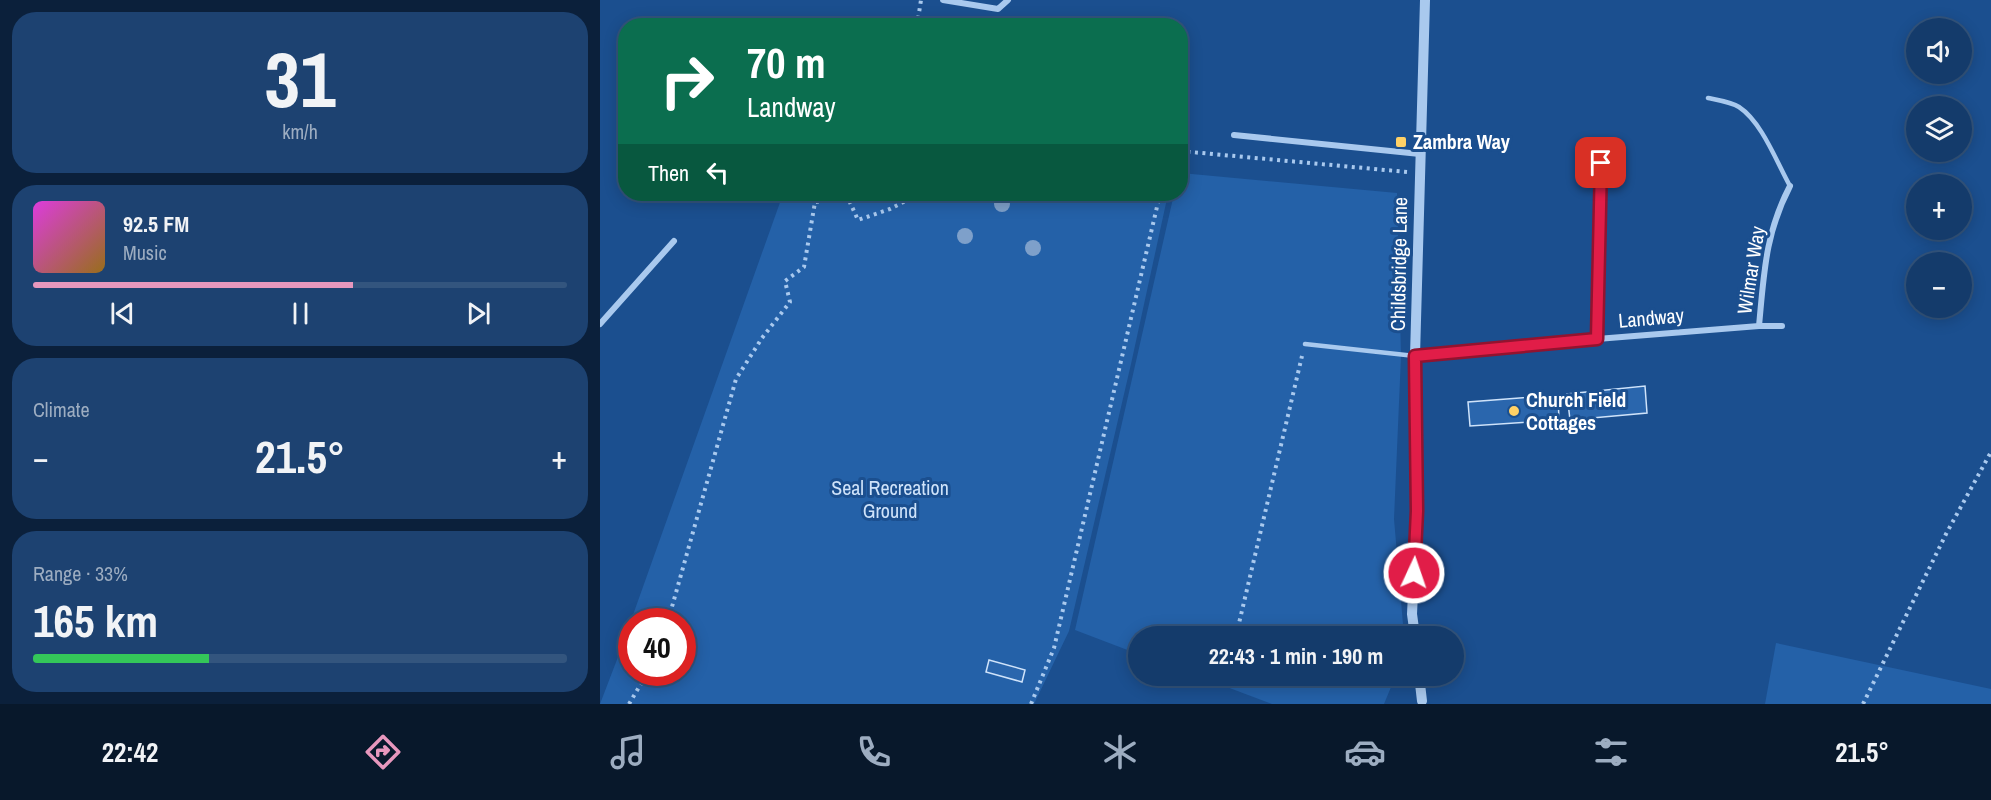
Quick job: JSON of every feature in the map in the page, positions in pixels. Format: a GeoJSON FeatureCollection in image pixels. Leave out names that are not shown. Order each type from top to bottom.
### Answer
{"type":"FeatureCollection","features":[{"type":"Feature","properties":{"kind":"street"},"geometry":{"type":"LineString","coordinates":[[943,0],[998,9],[1008,0]]}},
{"type":"Feature","properties":{"kind":"street","name":"Childsbridge Lane"},"geometry":{"type":"LineString","coordinates":[[1413,626],[1417,511],[1415,356],[1425,0]]}},
{"type":"Feature","properties":{"kind":"street"},"geometry":{"type":"LineString","coordinates":[[1234,135],[1420,154]]}},
{"type":"Feature","properties":{"kind":"street"},"geometry":{"type":"LineString","coordinates":[[1597,339],[1601,163]]}},
{"type":"Feature","properties":{"kind":"street","name":"Wilmar Way"},"geometry":{"type":"LineString","coordinates":[[1759,326],[1766,256],[1778,210],[1790,186]]}},
{"type":"Feature","properties":{"kind":"street"},"geometry":{"type":"LineString","coordinates":[[600,324],[674,241]]}},
{"type":"Feature","properties":{"kind":"street","name":"Landway"},"geometry":{"type":"LineString","coordinates":[[1415,356],[1597,339],[1782,326]]}},
{"type":"Feature","properties":{"kind":"street"},"geometry":{"type":"LineString","coordinates":[[1421,686],[1423,703]]}},
{"type":"Feature","properties":{"kind":"lane"},"geometry":{"type":"LineString","coordinates":[[1708,98],[1739,107],[1751,118],[1790,186]]}},
{"type":"Feature","properties":{"kind":"lane"},"geometry":{"type":"LineString","coordinates":[[1305,344],[1415,356]]}},
{"type":"Feature","properties":{"kind":"path"},"geometry":{"type":"LineString","coordinates":[[918,18],[921,0]]}},
{"type":"Feature","properties":{"kind":"path"},"geometry":{"type":"LineString","coordinates":[[1188,152],[1419,173]]}},
{"type":"Feature","properties":{"kind":"path"},"geometry":{"type":"LineString","coordinates":[[672,608],[736,379],[762,338],[790,302],[785,281],[804,267],[815,202],[820,201]]}},
{"type":"Feature","properties":{"kind":"path"},"geometry":{"type":"LineString","coordinates":[[850,201],[858,220],[905,201]]}},
{"type":"Feature","properties":{"kind":"path"},"geometry":{"type":"LineString","coordinates":[[1031,704],[1054,648],[1158,201]]}},
{"type":"Feature","properties":{"kind":"path"},"geometry":{"type":"LineString","coordinates":[[1238,626],[1305,344]]}},
{"type":"Feature","properties":{"kind":"path"},"geometry":{"type":"LineString","coordinates":[[1863,704],[1946,534],[1991,452]]}},
{"type":"Feature","properties":{"kind":"path"},"geometry":{"type":"LineString","coordinates":[[629,704],[640,686]]}},
{"type":"Feature","properties":{"kind":"green space"},"geometry":{"type":"Polygon","coordinates":[[[1188,174],[1397,193],[1401,356],[1394,519],[1403,626],[1128,626],[1128,650],[1075,630],[1172,201],[1188,201],[1188,174]]]}},
{"type":"Feature","properties":{"kind":"green space","name":"Seal Recreation Ground"},"geometry":{"type":"Polygon","coordinates":[[[781,201],[1166,201],[1069,631],[1034,704],[600,704],[618,657],[618,686],[696,686],[696,608],[635,608],[781,201]]]}},
{"type":"Feature","properties":{"kind":"green space"},"geometry":{"type":"Polygon","coordinates":[[[1776,643],[1991,689],[1991,704],[1765,704],[1776,643]]]}},
{"type":"Feature","properties":{"kind":"green space"},"geometry":{"type":"Polygon","coordinates":[[[1224,686],[1391,686],[1384,704],[1272,704],[1224,686]]]}},
{"type":"Feature","properties":{"kind":"building"},"geometry":{"type":"Polygon","coordinates":[[[1645,386],[1647,413],[1570,420],[1567,394],[1645,386]]]}},
{"type":"Feature","properties":{"kind":"building","name":"Church Field Cottages"},"geometry":{"type":"Polygon","coordinates":[[[1558,395],[1559,420],[1470,426],[1468,402],[1558,395]]]}},
{"type":"Feature","properties":{"kind":"building"},"geometry":{"type":"Polygon","coordinates":[[[989,660],[1025,670],[1022,682],[986,672],[989,660]]]}},
{"type":"Feature","properties":{"kind":"place","name":"Zambra Way"},"geometry":{"type":"Point","coordinates":[1401,142]}},
{"type":"Feature","properties":{"kind":"place","name":"Church Field Cottages"},"geometry":{"type":"Point","coordinates":[1514,411]}},
{"type":"Feature","properties":{"kind":"route"},"geometry":{"type":"LineString","coordinates":[[1414,573],[1417,511],[1415,356],[1521,348],[1597,339],[1601,163]]}}]}
